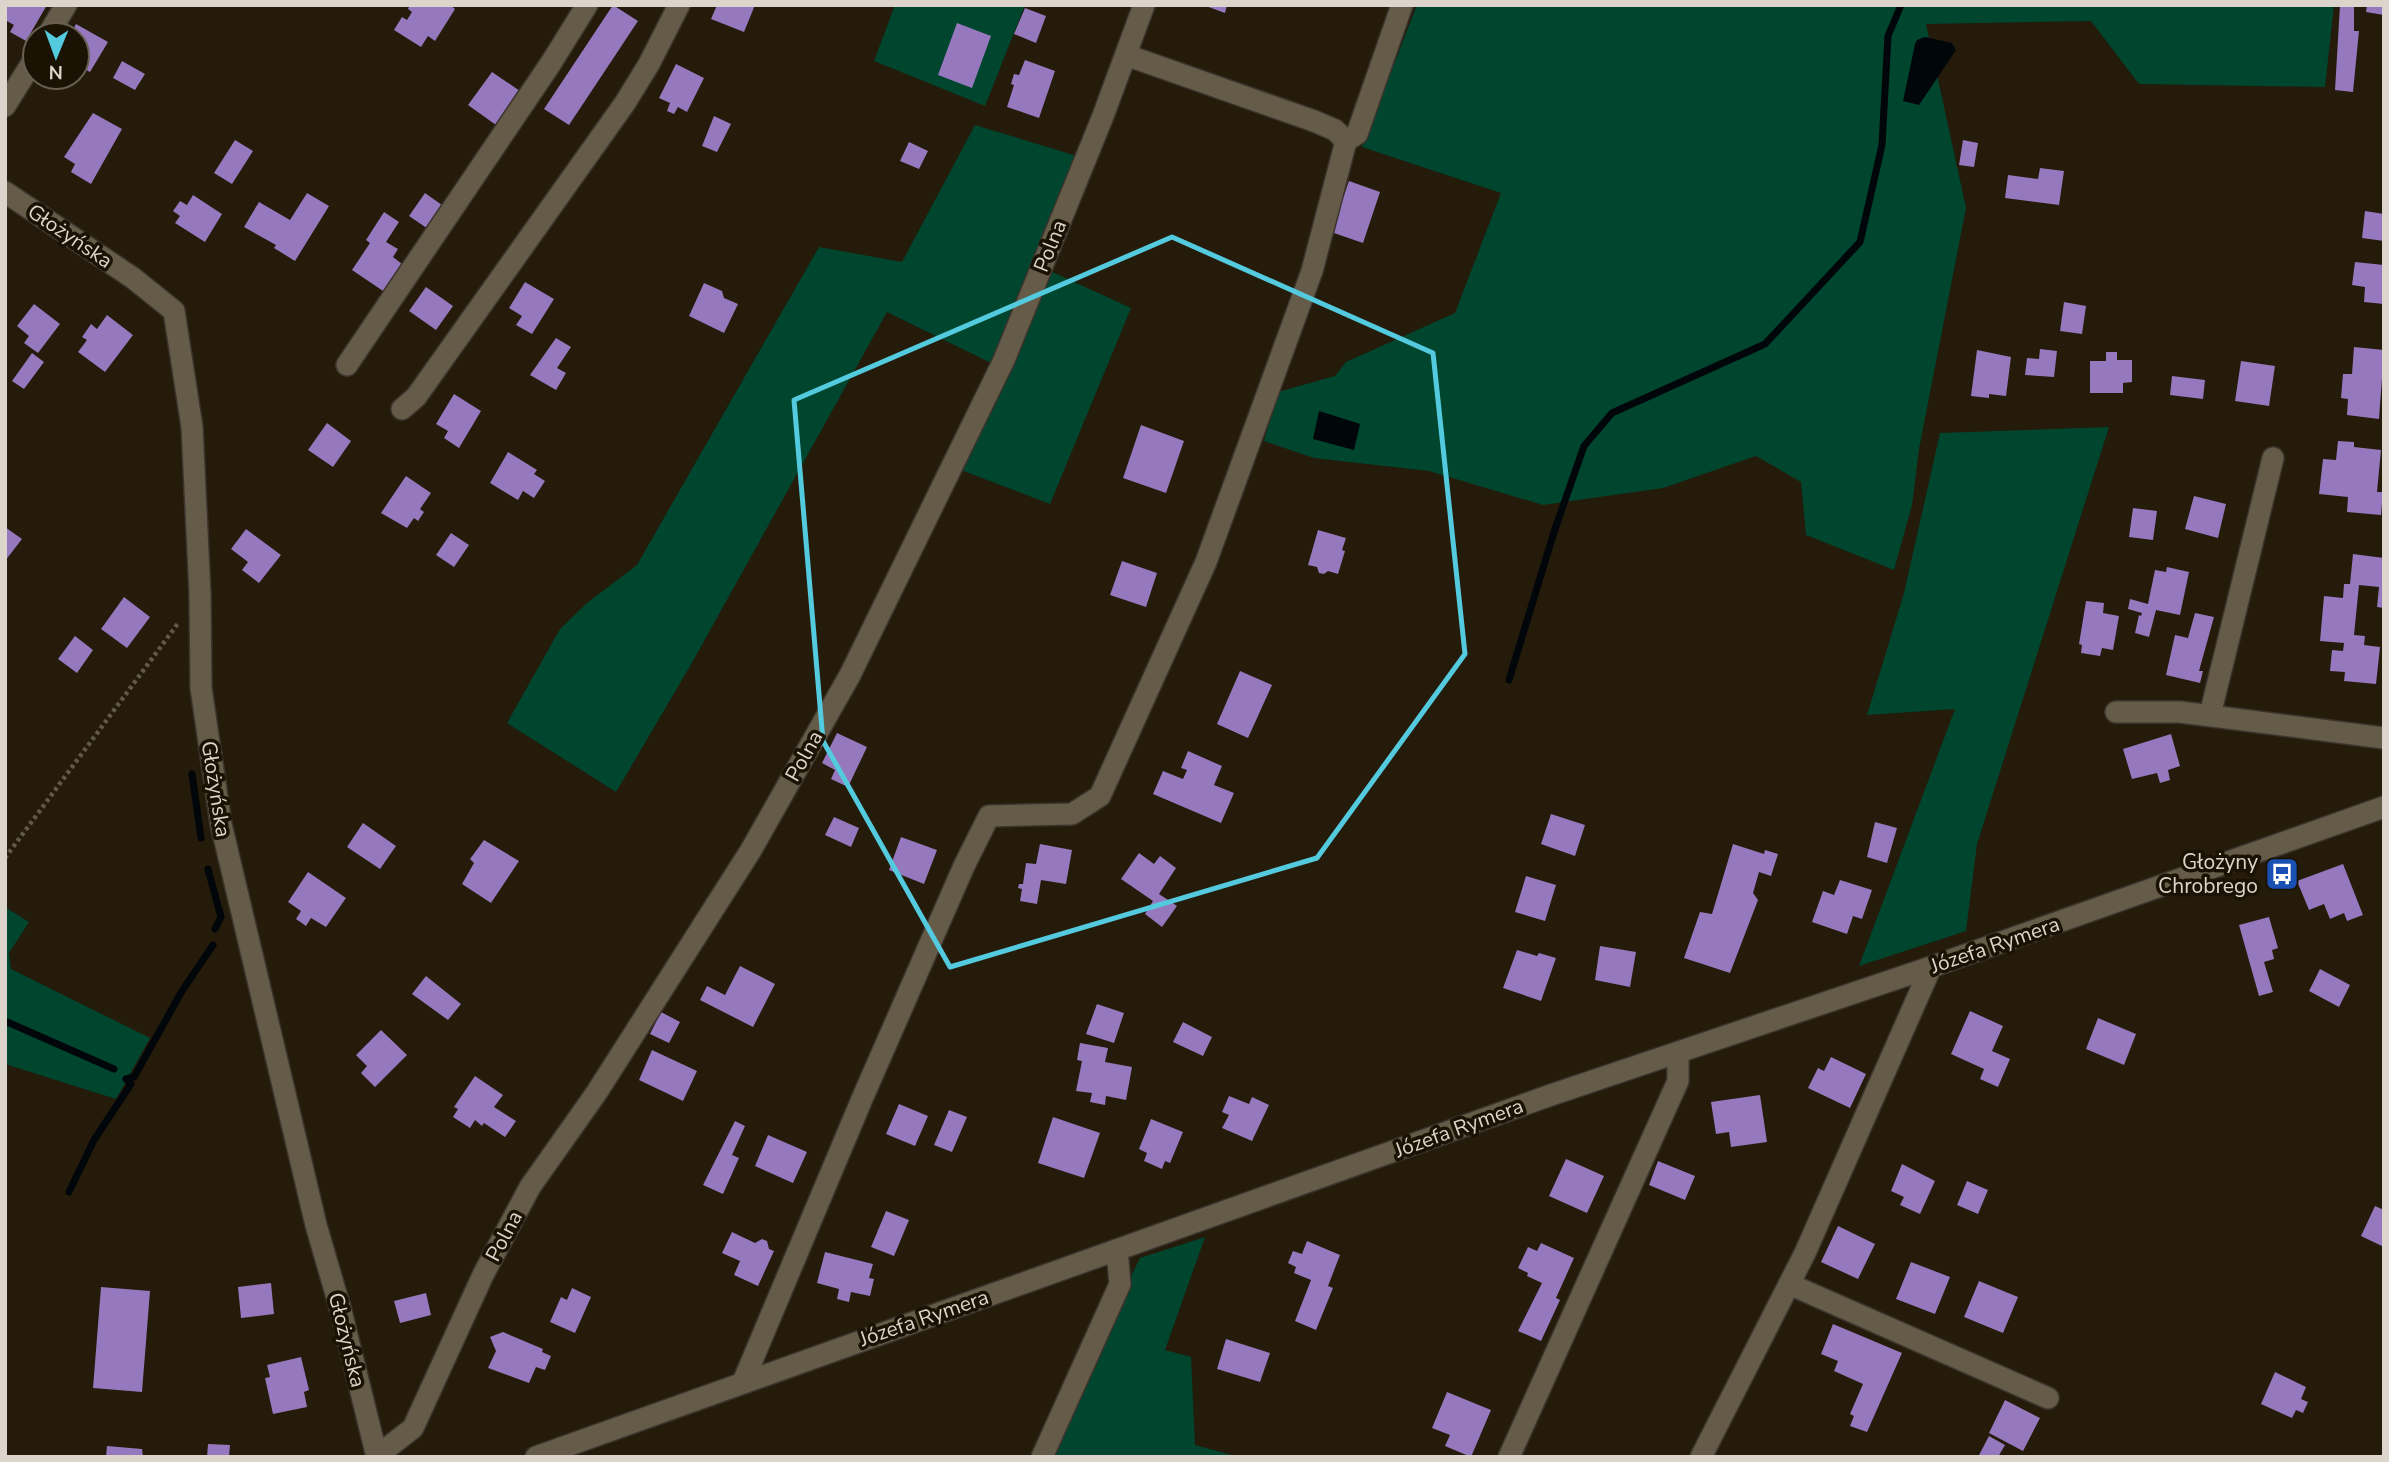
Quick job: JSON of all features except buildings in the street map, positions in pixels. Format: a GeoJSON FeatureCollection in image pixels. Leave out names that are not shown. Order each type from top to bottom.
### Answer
{"type":"FeatureCollection","features":[{"type":"Feature","properties":{"kind":"street"},"geometry":{"type":"LineString","coordinates":[[56,21],[66,5]]}},
{"type":"Feature","properties":{"kind":"street"},"geometry":{"type":"LineString","coordinates":[[347,365],[551,63],[587,5]]}},
{"type":"Feature","properties":{"kind":"street"},"geometry":{"type":"LineString","coordinates":[[402,409],[416,397],[625,103],[649,64],[679,5]]}},
{"type":"Feature","properties":{"kind":"street","name":"Polna"},"geometry":{"type":"LineString","coordinates":[[377,1456],[413,1428],[483,1275],[530,1187],[597,1091],[751,850],[850,674],[1004,360],[1103,116],[1144,5]]}},
{"type":"Feature","properties":{"kind":"street"},"geometry":{"type":"LineString","coordinates":[[743,1382],[862,1099],[964,866],[989,816],[1072,814],[1100,796],[1206,562],[1312,271],[1346,141],[1357,134],[1402,5]]}},
{"type":"Feature","properties":{"kind":"street"},"geometry":{"type":"LineString","coordinates":[[1126,55],[1314,121],[1335,130],[1346,141]]}},
{"type":"Feature","properties":{"kind":"street"},"geometry":{"type":"LineString","coordinates":[[5,106],[21,80]]}},
{"type":"Feature","properties":{"kind":"street","name":"Głożyńska"},"geometry":{"type":"LineString","coordinates":[[5,192],[133,278],[174,311],[192,427],[200,593],[201,688],[221,824],[316,1225],[341,1311],[377,1456]]}},
{"type":"Feature","properties":{"kind":"street"},"geometry":{"type":"LineString","coordinates":[[2210,715],[2273,458]]}},
{"type":"Feature","properties":{"kind":"street"},"geometry":{"type":"LineString","coordinates":[[2116,712],[2210,715],[2384,738]]}},
{"type":"Feature","properties":{"kind":"street","name":"Józefa Rymera"},"geometry":{"type":"LineString","coordinates":[[536,1457],[1538,1100],[1931,967],[2384,807]]}},
{"type":"Feature","properties":{"kind":"street"},"geometry":{"type":"LineString","coordinates":[[1701,1457],[1789,1284],[1931,967]]}},
{"type":"Feature","properties":{"kind":"street"},"geometry":{"type":"LineString","coordinates":[[1509,1457],[1678,1081],[1678,1053]]}},
{"type":"Feature","properties":{"kind":"street"},"geometry":{"type":"LineString","coordinates":[[1042,1457],[1120,1284],[1117,1250]]}},
{"type":"Feature","properties":{"kind":"street"},"geometry":{"type":"LineString","coordinates":[[1789,1284],[2048,1398]]}},
{"type":"Feature","properties":{"kind":"path"},"geometry":{"type":"LineString","coordinates":[[5,858],[200,593]]}},
{"type":"Feature","properties":{"kind":"highlighted area"},"geometry":{"type":"Polygon","coordinates":[[[1172,237],[1433,353],[1465,654],[1317,858],[950,967],[823,741],[794,400],[1172,237]]]}},
{"type":"Feature","properties":{"kind":"green space"},"geometry":{"type":"Polygon","coordinates":[[[895,5],[1025,5],[985,106],[874,61],[895,5]]]}},
{"type":"Feature","properties":{"kind":"green space"},"geometry":{"type":"Polygon","coordinates":[[[1417,5],[2334,5],[2325,87],[2139,84],[2091,21],[1926,24],[1966,208],[1919,449],[1912,505],[1894,570],[1806,535],[1801,482],[1756,456],[1663,488],[1543,505],[1429,471],[1314,458],[1264,441],[1278,392],[1335,376],[1346,362],[1455,313],[1501,193],[1362,147],[1417,5]]]}},
{"type":"Feature","properties":{"kind":"green space"},"geometry":{"type":"Polygon","coordinates":[[[975,125],[1080,157],[991,363],[887,312],[689,668],[616,792],[507,723],[560,629],[587,603],[637,565],[819,247],[902,262],[975,125]]]}},
{"type":"Feature","properties":{"kind":"green space"},"geometry":{"type":"Polygon","coordinates":[[[1048,270],[1131,308],[1050,504],[961,470],[1048,270]]]}},
{"type":"Feature","properties":{"kind":"green space"},"geometry":{"type":"Polygon","coordinates":[[[2109,427],[1977,844],[1966,931],[1859,966],[1955,709],[1867,715],[1904,593],[1940,433],[2109,427]]]}},
{"type":"Feature","properties":{"kind":"green space"},"geometry":{"type":"Polygon","coordinates":[[[5,907],[29,922],[9,953],[11,969],[150,1038],[116,1099],[5,1064],[5,907]]]}},
{"type":"Feature","properties":{"kind":"green space"},"geometry":{"type":"Polygon","coordinates":[[[1205,1237],[1165,1350],[1191,1357],[1195,1445],[1239,1457],[1042,1457],[1140,1258],[1205,1237]]]}},
{"type":"Feature","properties":{"kind":"shaded area"},"geometry":{"type":"Polygon","coordinates":[[[1925,37],[1952,43],[1956,50],[1919,105],[1903,101],[1915,44],[1917,40],[1925,37]]]}},
{"type":"Feature","properties":{"kind":"shaded area"},"geometry":{"type":"Polygon","coordinates":[[[1319,411],[1360,424],[1354,450],[1313,439],[1319,411]]]}},
{"type":"Feature","properties":{"kind":"waterway"},"geometry":{"type":"LineString","coordinates":[[1509,680],[1554,532],[1584,446],[1612,413],[1765,344],[1860,242],[1882,145],[1888,36],[1901,5]]}},
{"type":"Feature","properties":{"kind":"waterway"},"geometry":{"type":"LineString","coordinates":[[192,774],[201,838]]}},
{"type":"Feature","properties":{"kind":"waterway"},"geometry":{"type":"LineString","coordinates":[[208,869],[221,917],[215,929]]}},
{"type":"Feature","properties":{"kind":"waterway"},"geometry":{"type":"LineString","coordinates":[[69,1192],[94,1140],[131,1084],[126,1079],[134,1077],[182,991],[213,945]]}},
{"type":"Feature","properties":{"kind":"waterway"},"geometry":{"type":"LineString","coordinates":[[5,1021],[114,1069]]}},
{"type":"Feature","properties":{"kind":"place","name":"Głożyny Chrobrego"},"geometry":{"type":"Point","coordinates":[2282,874]}}]}
